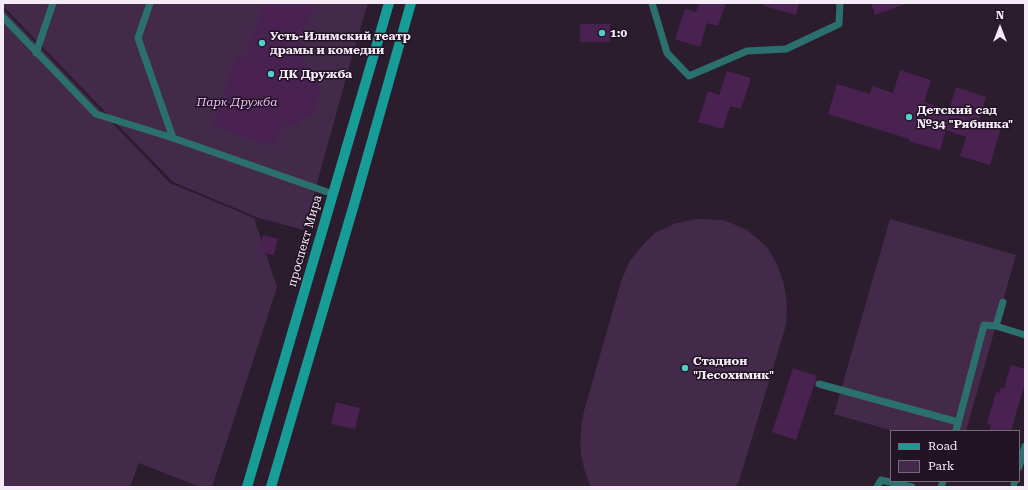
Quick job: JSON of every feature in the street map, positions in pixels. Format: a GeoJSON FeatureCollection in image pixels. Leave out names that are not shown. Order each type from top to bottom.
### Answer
{"type":"FeatureCollection","features":[{"type":"Feature","properties":{"kind":"street","name":"проспект Мира"},"geometry":{"type":"LineString","coordinates":[[247,487],[389,3]]}},
{"type":"Feature","properties":{"kind":"street"},"geometry":{"type":"LineString","coordinates":[[270,487],[355,202],[411,3]]}},
{"type":"Feature","properties":{"kind":"lane"},"geometry":{"type":"LineString","coordinates":[[36,53],[53,3]]}},
{"type":"Feature","properties":{"kind":"lane"},"geometry":{"type":"LineString","coordinates":[[150,3],[138,38],[173,138]]}},
{"type":"Feature","properties":{"kind":"lane"},"geometry":{"type":"LineString","coordinates":[[652,3],[668,54],[689,76],[747,51],[786,49],[839,24],[840,3]]}},
{"type":"Feature","properties":{"kind":"lane"},"geometry":{"type":"LineString","coordinates":[[3,17],[96,114],[173,138],[333,194]]}},
{"type":"Feature","properties":{"kind":"lane"},"geometry":{"type":"LineString","coordinates":[[996,326],[1003,302]]}},
{"type":"Feature","properties":{"kind":"lane"},"geometry":{"type":"LineString","coordinates":[[956,430],[984,325],[996,326],[1025,335]]}},
{"type":"Feature","properties":{"kind":"lane"},"geometry":{"type":"LineString","coordinates":[[819,384],[958,422]]}},
{"type":"Feature","properties":{"kind":"lane"},"geometry":{"type":"LineString","coordinates":[[1020,464],[1025,446]]}},
{"type":"Feature","properties":{"kind":"lane"},"geometry":{"type":"LineString","coordinates":[[877,487],[881,480],[912,487]]}},
{"type":"Feature","properties":{"kind":"green space","name":"Парк Дружба"},"geometry":{"type":"Polygon","coordinates":[[[3,3],[368,3],[304,230],[259,218],[173,182],[3,6],[3,3]]]}},
{"type":"Feature","properties":{"kind":"green space"},"geometry":{"type":"Polygon","coordinates":[[[3,9],[170,183],[254,218],[277,287],[212,487],[200,487],[139,463],[130,487],[3,487],[3,9]]]}},
{"type":"Feature","properties":{"kind":"green space","name":"Стадион \"Лесохимик\""},"geometry":{"type":"Polygon","coordinates":[[[698,219],[724,220],[747,230],[767,247],[777,264],[784,284],[787,305],[786,325],[739,481],[735,487],[591,487],[582,459],[580,441],[582,422],[621,282],[629,262],[655,233],[676,223],[698,219]]]}},
{"type":"Feature","properties":{"kind":"green space"},"geometry":{"type":"Polygon","coordinates":[[[890,219],[1016,255],[966,430],[890,430],[834,414],[890,219]]]}},
{"type":"Feature","properties":{"kind":"building","name":"ДК Дружба"},"geometry":{"type":"Polygon","coordinates":[[[264,3],[314,3],[298,51],[321,89],[312,117],[302,114],[298,127],[284,123],[275,147],[213,126],[236,55],[245,58],[264,3]]]}},
{"type":"Feature","properties":{"kind":"building"},"geometry":{"type":"Polygon","coordinates":[[[699,3],[726,3],[718,26],[707,23],[700,47],[675,39],[685,9],[696,12],[699,3]]]}},
{"type":"Feature","properties":{"kind":"building"},"geometry":{"type":"Polygon","coordinates":[[[764,3],[799,3],[796,15],[764,6],[764,3]]]}},
{"type":"Feature","properties":{"kind":"building"},"geometry":{"type":"Polygon","coordinates":[[[871,3],[904,3],[905,4],[875,15],[871,3]]]}},
{"type":"Feature","properties":{"kind":"building"},"geometry":{"type":"Polygon","coordinates":[[[580,24],[610,24],[610,42],[580,42],[580,24]]]}},
{"type":"Feature","properties":{"kind":"building","name":"Детский сад №34 \"Рябинка\""},"geometry":{"type":"Polygon","coordinates":[[[900,70],[931,80],[924,102],[949,110],[956,87],[986,97],[979,121],[1001,128],[990,165],[960,156],[966,137],[946,130],[940,150],[828,114],[837,84],[870,94],[872,86],[893,93],[900,70]]]}},
{"type":"Feature","properties":{"kind":"building"},"geometry":{"type":"Polygon","coordinates":[[[727,71],[751,78],[741,109],[730,106],[723,129],[698,122],[708,91],[719,95],[727,71]]]}},
{"type":"Feature","properties":{"kind":"building"},"geometry":{"type":"Polygon","coordinates":[[[263,235],[278,239],[274,255],[259,252],[263,235]]]}},
{"type":"Feature","properties":{"kind":"building"},"geometry":{"type":"Polygon","coordinates":[[[1011,365],[1025,369],[1025,383],[1011,430],[989,430],[991,425],[987,424],[996,392],[999,393],[1001,387],[1004,388],[1011,365]]]}},
{"type":"Feature","properties":{"kind":"building"},"geometry":{"type":"Polygon","coordinates":[[[793,368],[817,376],[796,440],[772,432],[793,368]]]}},
{"type":"Feature","properties":{"kind":"building"},"geometry":{"type":"Polygon","coordinates":[[[336,402],[360,408],[355,429],[331,424],[336,402]]]}},
{"type":"Feature","properties":{"kind":"place","name":"1:0"},"geometry":{"type":"Point","coordinates":[602,33]}},
{"type":"Feature","properties":{"kind":"place","name":"Усть-Илимский театр драмы и комедии"},"geometry":{"type":"Point","coordinates":[262,43]}},
{"type":"Feature","properties":{"kind":"place","name":"ДК Дружба"},"geometry":{"type":"Point","coordinates":[271,74]}},
{"type":"Feature","properties":{"kind":"place","name":"Детский сад №34 \"Рябинка\""},"geometry":{"type":"Point","coordinates":[909,117]}},
{"type":"Feature","properties":{"kind":"place","name":"Стадион \"Лесохимик\""},"geometry":{"type":"Point","coordinates":[685,368]}}]}
